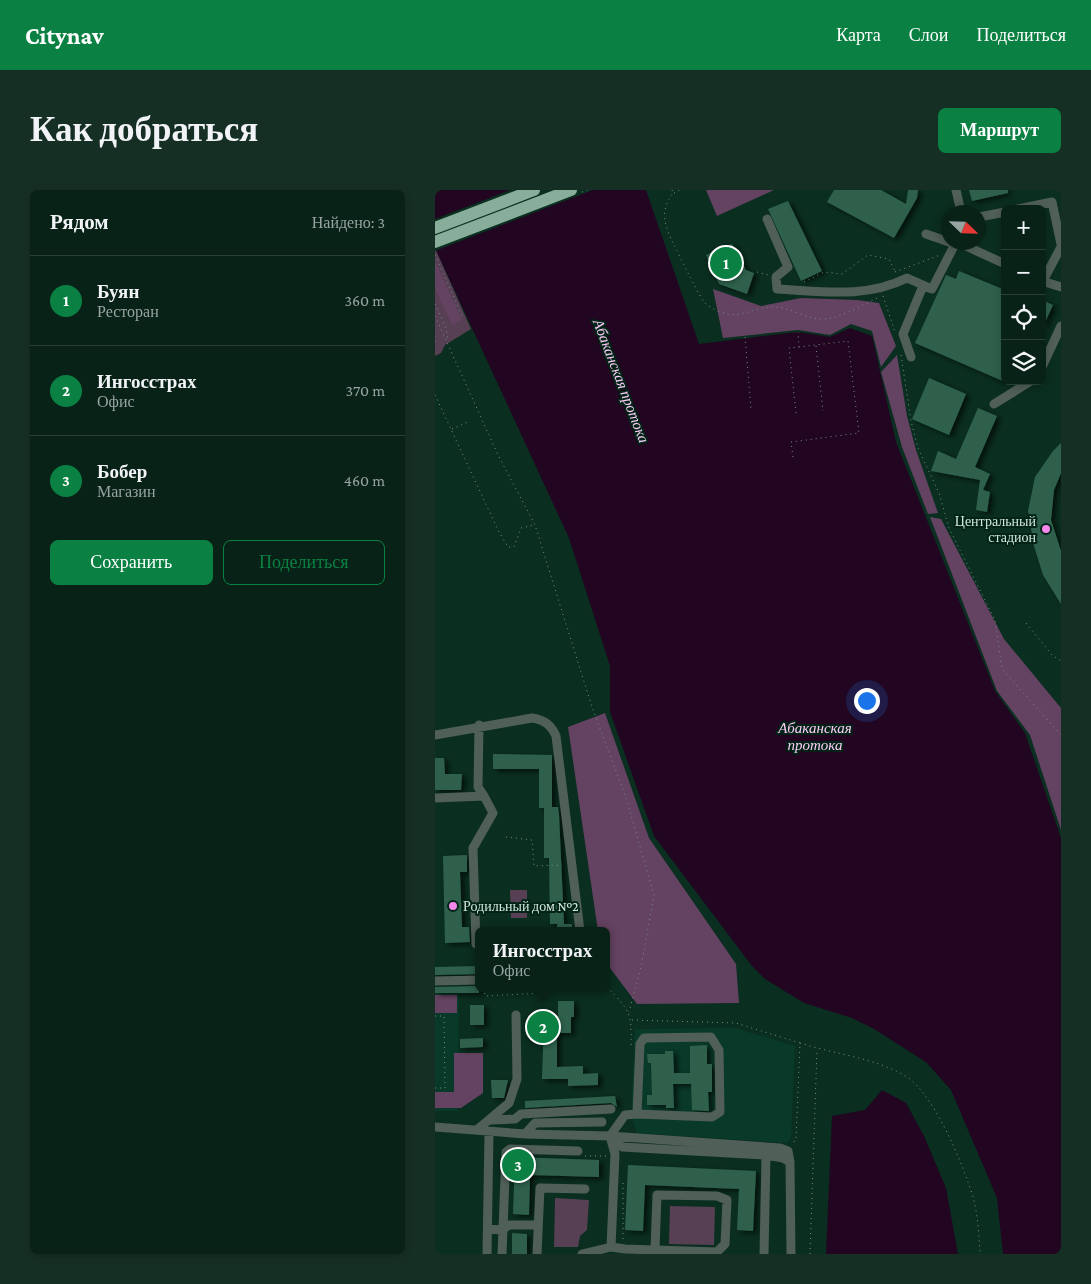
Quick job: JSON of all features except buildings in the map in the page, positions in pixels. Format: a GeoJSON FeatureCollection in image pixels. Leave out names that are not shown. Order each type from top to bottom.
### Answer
{"type":"FeatureCollection","features":[{"type":"Feature","properties":{"kind":"highway"},"geometry":{"type":"LineString","coordinates":[[435,228],[534,190]]}},
{"type":"Feature","properties":{"kind":"highway"},"geometry":{"type":"LineString","coordinates":[[435,242],[571,190]]}},
{"type":"Feature","properties":{"kind":"street"},"geometry":{"type":"LineString","coordinates":[[956,190],[959,205]]}},
{"type":"Feature","properties":{"kind":"street"},"geometry":{"type":"LineString","coordinates":[[1038,205],[1052,202],[1061,245],[1046,273]]}},
{"type":"Feature","properties":{"kind":"street"},"geometry":{"type":"LineString","coordinates":[[986,216],[1001,213]]}},
{"type":"Feature","properties":{"kind":"street"},"geometry":{"type":"LineString","coordinates":[[767,219],[788,266],[776,277],[777,289],[849,294],[907,278],[932,289],[948,250]]}},
{"type":"Feature","properties":{"kind":"street"},"geometry":{"type":"LineString","coordinates":[[926,234],[941,239]]}},
{"type":"Feature","properties":{"kind":"street"},"geometry":{"type":"LineString","coordinates":[[978,250],[1001,262]]}},
{"type":"Feature","properties":{"kind":"street"},"geometry":{"type":"LineString","coordinates":[[1046,282],[1061,288]]}},
{"type":"Feature","properties":{"kind":"street"},"geometry":{"type":"LineString","coordinates":[[911,358],[903,334],[923,286]]}},
{"type":"Feature","properties":{"kind":"street"},"geometry":{"type":"LineString","coordinates":[[1046,358],[1061,326]]}},
{"type":"Feature","properties":{"kind":"street"},"geometry":{"type":"LineString","coordinates":[[994,404],[1025,385]]}},
{"type":"Feature","properties":{"kind":"street"},"geometry":{"type":"LineString","coordinates":[[435,735],[479,725],[532,718],[541,719],[551,726],[556,736],[580,927]]}},
{"type":"Feature","properties":{"kind":"street"},"geometry":{"type":"LineString","coordinates":[[475,927],[473,848],[493,812],[478,787],[479,725]]}},
{"type":"Feature","properties":{"kind":"street"},"geometry":{"type":"LineString","coordinates":[[435,798],[484,796]]}},
{"type":"Feature","properties":{"kind":"street"},"geometry":{"type":"LineString","coordinates":[[435,981],[475,980]]}},
{"type":"Feature","properties":{"kind":"street"},"geometry":{"type":"LineString","coordinates":[[479,1129],[509,1103],[517,1078],[516,1015]]}},
{"type":"Feature","properties":{"kind":"street"},"geometry":{"type":"LineString","coordinates":[[610,1136],[625,1115],[712,1117],[720,1112],[719,1050],[711,1037],[644,1038],[640,1044],[637,1114]]}},
{"type":"Feature","properties":{"kind":"street"},"geometry":{"type":"LineString","coordinates":[[491,1120],[515,1118],[521,1114],[611,1108]]}},
{"type":"Feature","properties":{"kind":"street"},"geometry":{"type":"LineString","coordinates":[[525,1134],[535,1123],[602,1122]]}},
{"type":"Feature","properties":{"kind":"street"},"geometry":{"type":"LineString","coordinates":[[435,1127],[479,1129],[489,1132],[610,1136],[780,1148],[788,1151],[790,1162],[791,1254]]}},
{"type":"Feature","properties":{"kind":"street"},"geometry":{"type":"LineString","coordinates":[[487,1254],[489,1132]]}},
{"type":"Feature","properties":{"kind":"street"},"geometry":{"type":"LineString","coordinates":[[610,1136],[615,1154],[611,1247]]}},
{"type":"Feature","properties":{"kind":"street"},"geometry":{"type":"LineString","coordinates":[[610,1136],[621,1147],[766,1155],[783,1158],[790,1162]]}},
{"type":"Feature","properties":{"kind":"street"},"geometry":{"type":"LineString","coordinates":[[502,1254],[506,1152],[510,1149],[582,1154]]}},
{"type":"Feature","properties":{"kind":"street"},"geometry":{"type":"LineString","coordinates":[[765,1254],[766,1155]]}},
{"type":"Feature","properties":{"kind":"street"},"geometry":{"type":"LineString","coordinates":[[537,1254],[539,1188],[585,1190]]}},
{"type":"Feature","properties":{"kind":"street"},"geometry":{"type":"LineString","coordinates":[[582,1254],[611,1247],[625,1249],[655,1250],[717,1252],[725,1244],[727,1200],[717,1196],[657,1195],[655,1250]]}},
{"type":"Feature","properties":{"kind":"street"},"geometry":{"type":"LineString","coordinates":[[488,1229],[502,1230],[509,1225],[538,1225]]}},
{"type":"Feature","properties":{"kind":"path"},"geometry":{"type":"LineString","coordinates":[[671,239],[663,213],[667,201],[673,193],[680,190]]}},
{"type":"Feature","properties":{"kind":"path"},"geometry":{"type":"LineString","coordinates":[[435,255],[463,318]]}},
{"type":"Feature","properties":{"kind":"path"},"geometry":{"type":"LineString","coordinates":[[803,283],[824,272],[842,274],[868,255],[889,259],[895,272]]}},
{"type":"Feature","properties":{"kind":"path"},"geometry":{"type":"LineString","coordinates":[[757,272],[776,277]]}},
{"type":"Feature","properties":{"kind":"path"},"geometry":{"type":"LineString","coordinates":[[883,296],[895,334]]}},
{"type":"Feature","properties":{"kind":"path"},"geometry":{"type":"LineString","coordinates":[[435,304],[446,328],[448,343]]}},
{"type":"Feature","properties":{"kind":"path"},"geometry":{"type":"LineString","coordinates":[[435,316],[498,455],[535,525],[592,707],[626,798],[654,895],[641,967],[629,1012]]}},
{"type":"Feature","properties":{"kind":"path"},"geometry":{"type":"LineString","coordinates":[[435,323],[441,317]]}},
{"type":"Feature","properties":{"kind":"path"},"geometry":{"type":"LineString","coordinates":[[798,332],[799,347]]}},
{"type":"Feature","properties":{"kind":"path"},"geometry":{"type":"LineString","coordinates":[[435,336],[435,346]]}},
{"type":"Feature","properties":{"kind":"path"},"geometry":{"type":"LineString","coordinates":[[745,337],[751,410]]}},
{"type":"Feature","properties":{"kind":"path"},"geometry":{"type":"LineString","coordinates":[[793,457],[791,442],[859,433],[848,341],[789,348],[795,413]]}},
{"type":"Feature","properties":{"kind":"path"},"geometry":{"type":"LineString","coordinates":[[816,345],[823,412]]}},
{"type":"Feature","properties":{"kind":"path"},"geometry":{"type":"LineString","coordinates":[[900,353],[911,422],[918,448],[939,493],[949,528],[995,620],[1002,669],[1061,735]]}},
{"type":"Feature","properties":{"kind":"path"},"geometry":{"type":"LineString","coordinates":[[435,396],[498,530],[508,547],[514,547],[521,528],[535,525]]}},
{"type":"Feature","properties":{"kind":"path"},"geometry":{"type":"LineString","coordinates":[[452,430],[468,422]]}},
{"type":"Feature","properties":{"kind":"path"},"geometry":{"type":"LineString","coordinates":[[1026,623],[1052,654],[1061,661]]}},
{"type":"Feature","properties":{"kind":"path"},"geometry":{"type":"LineString","coordinates":[[506,836],[532,840],[535,866],[573,864]]}},
{"type":"Feature","properties":{"kind":"path"},"geometry":{"type":"LineString","coordinates":[[610,990],[629,1012],[631,1020],[631,1049]]}},
{"type":"Feature","properties":{"kind":"path"},"geometry":{"type":"LineString","coordinates":[[484,992],[485,996],[545,992]]}},
{"type":"Feature","properties":{"kind":"path"},"geometry":{"type":"LineString","coordinates":[[435,1016],[444,1016],[445,1079],[445,1088],[435,1088]]}},
{"type":"Feature","properties":{"kind":"path"},"geometry":{"type":"LineString","coordinates":[[631,1020],[736,1023],[817,1049],[879,1063],[904,1075],[923,1092],[956,1152],[973,1199],[980,1254]]}},
{"type":"Feature","properties":{"kind":"path"},"geometry":{"type":"LineString","coordinates":[[788,1151],[796,1139],[800,1043]]}},
{"type":"Feature","properties":{"kind":"path"},"geometry":{"type":"LineString","coordinates":[[810,1254],[817,1049]]}},
{"type":"Feature","properties":{"kind":"path"},"geometry":{"type":"LineString","coordinates":[[582,1154],[603,1157],[615,1154]]}},
{"type":"Feature","properties":{"kind":"path"},"geometry":{"type":"LineString","coordinates":[[623,1172],[622,1236],[625,1249]]}},
{"type":"Feature","properties":{"kind":"shaded area"},"geometry":{"type":"Polygon","coordinates":[[[706,190],[774,190],[717,216],[706,190]]]}},
{"type":"Feature","properties":{"kind":"shaded area"},"geometry":{"type":"Polygon","coordinates":[[[435,248],[471,329],[445,345],[441,353],[435,356],[435,248]]]}},
{"type":"Feature","properties":{"kind":"shaded area"},"geometry":{"type":"Polygon","coordinates":[[[435,261],[462,320],[452,325],[435,288],[435,261]]]}},
{"type":"Feature","properties":{"kind":"shaded area"},"geometry":{"type":"Polygon","coordinates":[[[713,289],[761,306],[801,298],[857,300],[879,303],[896,346],[881,367],[872,331],[851,324],[830,335],[798,330],[723,338],[713,289]]]}},
{"type":"Feature","properties":{"kind":"shaded area"},"geometry":{"type":"Polygon","coordinates":[[[897,355],[907,416],[916,450],[938,513],[928,514],[902,447],[881,372],[897,355]]]}},
{"type":"Feature","properties":{"kind":"shaded area"},"geometry":{"type":"Polygon","coordinates":[[[930,517],[941,519],[1004,639],[1061,708],[1061,830],[1030,735],[997,691],[930,517]]]}},
{"type":"Feature","properties":{"kind":"shaded area"},"geometry":{"type":"Polygon","coordinates":[[[605,713],[649,838],[736,964],[739,1003],[637,1004],[610,968],[610,927],[597,927],[568,727],[605,713]]]}},
{"type":"Feature","properties":{"kind":"shaded area"},"geometry":{"type":"Polygon","coordinates":[[[510,890],[527,890],[527,918],[511,918],[510,890]]]}},
{"type":"Feature","properties":{"kind":"shaded area"},"geometry":{"type":"Polygon","coordinates":[[[435,993],[459,993],[458,1111],[435,1111],[435,993]]]}},
{"type":"Feature","properties":{"kind":"shaded area"},"geometry":{"type":"Polygon","coordinates":[[[435,995],[457,995],[457,1013],[435,1013],[435,995]]]}},
{"type":"Feature","properties":{"kind":"shaded area"},"geometry":{"type":"Polygon","coordinates":[[[735,1028],[795,1046],[791,1138],[787,1143],[637,1133],[631,1116],[635,1029],[735,1028]]]}},
{"type":"Feature","properties":{"kind":"shaded area"},"geometry":{"type":"Polygon","coordinates":[[[454,1053],[483,1053],[483,1093],[461,1108],[435,1108],[435,1092],[454,1092],[454,1053]]]}},
{"type":"Feature","properties":{"kind":"shaded area"},"geometry":{"type":"Polygon","coordinates":[[[555,1198],[589,1200],[587,1230],[580,1236],[578,1247],[554,1247],[555,1198]]]}},
{"type":"Feature","properties":{"kind":"shaded area"},"geometry":{"type":"Polygon","coordinates":[[[670,1206],[715,1207],[714,1245],[669,1244],[670,1206]]]}},
{"type":"Feature","properties":{"kind":"water","name":"Абаканская протока"},"geometry":{"type":"Polygon","coordinates":[[[435,190],[646,190],[699,344],[798,332],[830,337],[850,328],[872,336],[896,442],[995,691],[1025,733],[1061,838],[1061,1254],[1003,1254],[997,1198],[951,1090],[926,1062],[874,1029],[852,1018],[804,1003],[765,979],[752,966],[654,836],[610,712],[610,666],[569,538],[435,248],[435,190]]]}},
{"type":"Feature","properties":{"kind":"water"},"geometry":{"type":"Polygon","coordinates":[[[882,1090],[906,1103],[924,1136],[946,1188],[958,1254],[826,1254],[832,1116],[865,1110],[882,1090]]]}},
{"type":"Feature","properties":{"kind":"pier"},"geometry":{"type":"Polygon","coordinates":[[[510,190],[593,190],[435,251],[435,219],[510,190]]]}},
{"type":"Feature","properties":{"kind":"place","name":"Буян"},"geometry":{"type":"Point","coordinates":[726,263]}},
{"type":"Feature","properties":{"kind":"place","name":"Центральный стадион"},"geometry":{"type":"Point","coordinates":[1046,529]}},
{"type":"Feature","properties":{"kind":"place","name":"Родильный дом №2"},"geometry":{"type":"Point","coordinates":[453,906]}},
{"type":"Feature","properties":{"kind":"place","name":"Ингосстрах"},"geometry":{"type":"Point","coordinates":[543,1027]}},
{"type":"Feature","properties":{"kind":"place","name":"Бобер"},"geometry":{"type":"Point","coordinates":[518,1165]}}]}
